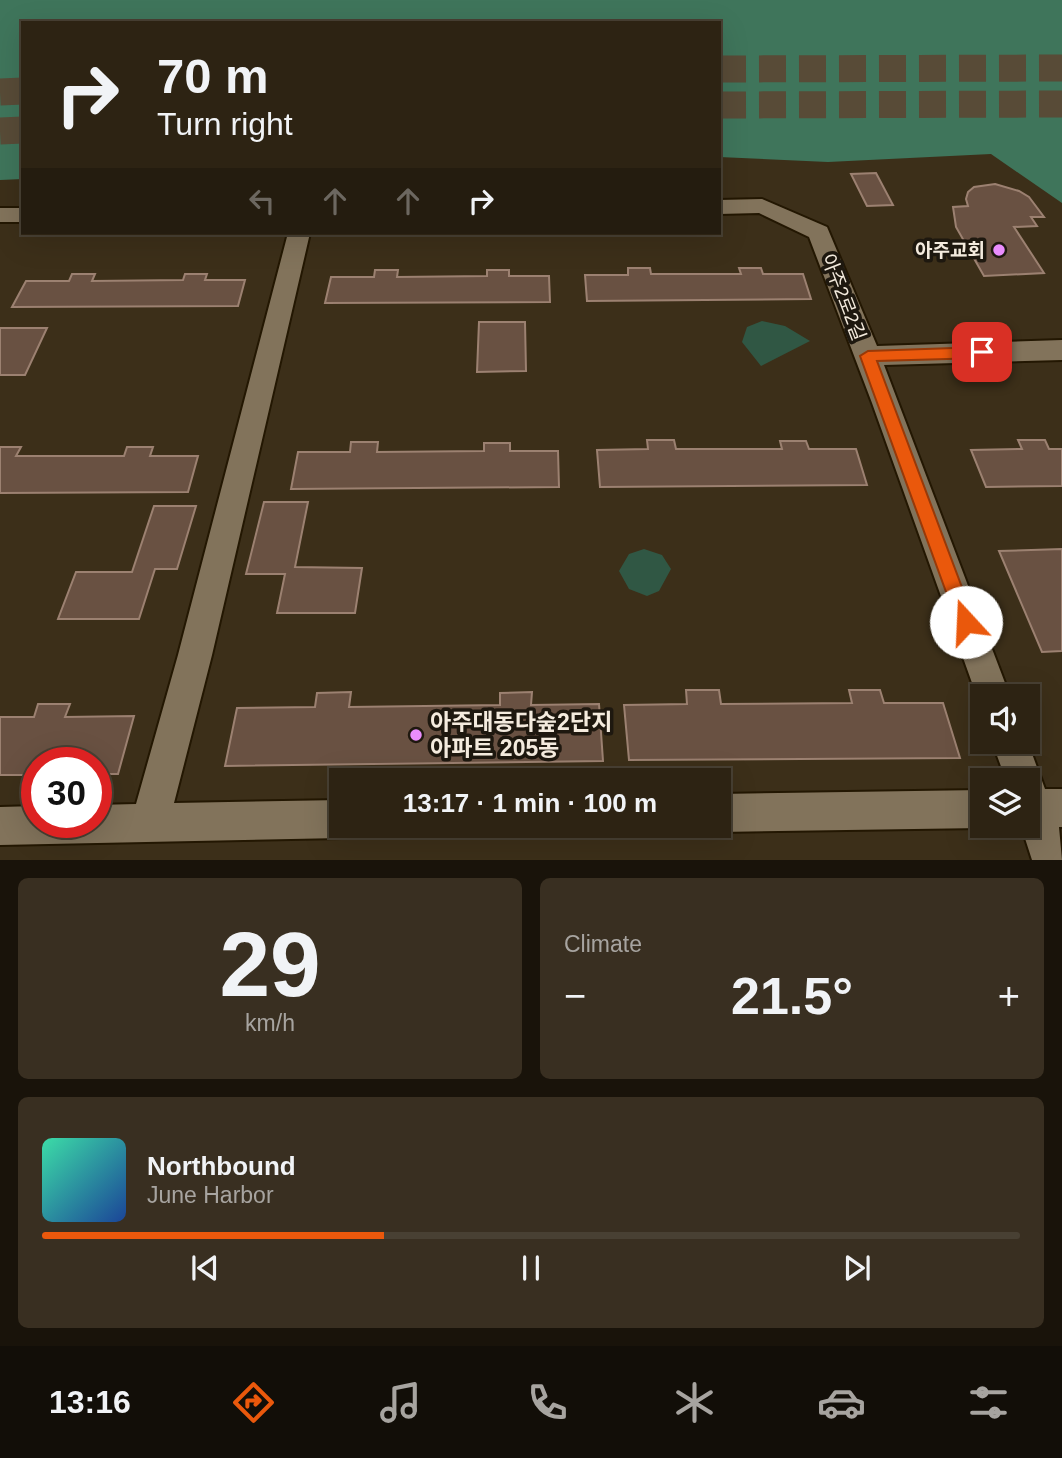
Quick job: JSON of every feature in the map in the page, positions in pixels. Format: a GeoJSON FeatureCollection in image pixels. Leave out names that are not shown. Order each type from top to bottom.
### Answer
{"type":"FeatureCollection","features":[{"type":"Feature","properties":{"kind":"street","name":"아주2로2길"},"geometry":{"type":"LineString","coordinates":[[721,207],[762,206],[819,232],[868,356],[989,684]]}},
{"type":"Feature","properties":{"kind":"street"},"geometry":{"type":"LineString","coordinates":[[0,215],[21,215]]}},
{"type":"Feature","properties":{"kind":"street"},"geometry":{"type":"LineString","coordinates":[[150,822],[199,641],[299,235]]}},
{"type":"Feature","properties":{"kind":"street"},"geometry":{"type":"LineString","coordinates":[[868,356],[1062,349]]}},
{"type":"Feature","properties":{"kind":"street"},"geometry":{"type":"LineString","coordinates":[[731,813],[970,809]]}},
{"type":"Feature","properties":{"kind":"street"},"geometry":{"type":"LineString","coordinates":[[1040,817],[1052,859]]}},
{"type":"Feature","properties":{"kind":"street"},"geometry":{"type":"LineString","coordinates":[[0,826],[329,819]]}},
{"type":"Feature","properties":{"kind":"green space"},"geometry":{"type":"Polygon","coordinates":[[[0,0],[1062,0],[1062,203],[991,154],[828,162],[721,157],[721,21],[21,21],[21,179],[0,180],[0,0]]]}},
{"type":"Feature","properties":{"kind":"green space"},"geometry":{"type":"Polygon","coordinates":[[[762,321],[785,326],[810,341],[761,366],[742,342],[747,327],[762,321]]]}},
{"type":"Feature","properties":{"kind":"green space"},"geometry":{"type":"Polygon","coordinates":[[[644,549],[662,555],[671,569],[659,591],[647,596],[629,589],[619,571],[629,554],[644,549]]]}},
{"type":"Feature","properties":{"kind":"building"},"geometry":{"type":"Polygon","coordinates":[[[876,173],[893,205],[867,206],[851,174],[876,173]]]}},
{"type":"Feature","properties":{"kind":"building","name":"아주교회"},"geometry":{"type":"Polygon","coordinates":[[[995,184],[1029,197],[1044,217],[1031,217],[1037,226],[1014,227],[1044,273],[984,276],[956,227],[953,207],[968,206],[968,192],[974,187],[995,184]]]}},
{"type":"Feature","properties":{"kind":"building"},"geometry":{"type":"Polygon","coordinates":[[[628,268],[650,268],[651,274],[741,274],[739,268],[761,268],[763,274],[803,274],[811,299],[587,301],[585,275],[628,275],[628,268]]]}},
{"type":"Feature","properties":{"kind":"building"},"geometry":{"type":"Polygon","coordinates":[[[375,270],[398,270],[397,277],[487,276],[487,270],[509,270],[509,276],[549,276],[550,302],[325,303],[331,277],[374,277],[375,270]]]}},
{"type":"Feature","properties":{"kind":"building"},"geometry":{"type":"Polygon","coordinates":[[[72,274],[95,274],[92,281],[183,280],[185,274],[207,274],[205,280],[245,280],[238,306],[12,307],[26,281],[69,281],[72,274]]]}},
{"type":"Feature","properties":{"kind":"building"},"geometry":{"type":"Polygon","coordinates":[[[479,322],[525,322],[526,371],[477,372],[479,322]]]}},
{"type":"Feature","properties":{"kind":"building"},"geometry":{"type":"Polygon","coordinates":[[[0,328],[47,328],[25,375],[0,375],[0,328]]]}},
{"type":"Feature","properties":{"kind":"building"},"geometry":{"type":"Polygon","coordinates":[[[647,440],[674,440],[676,449],[782,449],[780,441],[806,441],[809,449],[856,449],[867,485],[600,487],[597,450],[648,449],[647,440]]]}},
{"type":"Feature","properties":{"kind":"building"},"geometry":{"type":"Polygon","coordinates":[[[1018,440],[1045,440],[1049,449],[1062,449],[1062,486],[986,487],[971,450],[1022,449],[1018,440]]]}},
{"type":"Feature","properties":{"kind":"building"},"geometry":{"type":"Polygon","coordinates":[[[351,442],[378,442],[377,452],[484,451],[484,443],[510,443],[510,451],[558,451],[559,487],[291,489],[298,452],[350,452],[351,442]]]}},
{"type":"Feature","properties":{"kind":"building"},"geometry":{"type":"Polygon","coordinates":[[[0,447],[21,447],[16,456],[124,456],[127,447],[153,447],[150,456],[198,456],[188,492],[0,493],[0,447]]]}},
{"type":"Feature","properties":{"kind":"building"},"geometry":{"type":"Polygon","coordinates":[[[264,502],[308,502],[295,567],[362,568],[355,613],[277,613],[285,574],[246,574],[264,502]]]}},
{"type":"Feature","properties":{"kind":"building"},"geometry":{"type":"Polygon","coordinates":[[[154,506],[196,506],[177,569],[155,569],[139,619],[58,619],[76,572],[132,572],[154,506]]]}},
{"type":"Feature","properties":{"kind":"building"},"geometry":{"type":"Polygon","coordinates":[[[1062,549],[1062,651],[1042,652],[999,551],[1062,549]]]}},
{"type":"Feature","properties":{"kind":"building"},"geometry":{"type":"Polygon","coordinates":[[[686,690],[719,690],[721,704],[852,703],[849,690],[880,690],[884,703],[943,703],[960,758],[629,760],[624,705],[687,704],[686,690]]]}},
{"type":"Feature","properties":{"kind":"building","name":"아주대동다숲2단지 아파트 205동"},"geometry":{"type":"Polygon","coordinates":[[[351,692],[349,707],[500,705],[500,693],[532,692],[531,705],[599,704],[603,761],[225,766],[237,708],[315,707],[317,693],[351,692]]]}},
{"type":"Feature","properties":{"kind":"building"},"geometry":{"type":"Polygon","coordinates":[[[38,704],[70,704],[65,717],[134,716],[118,774],[112,774],[112,747],[21,747],[21,775],[0,775],[0,717],[34,717],[38,704]]]}},
{"type":"Feature","properties":{"kind":"tunnel"},"geometry":{"type":"LineString","coordinates":[[721,69],[1062,68]]}},
{"type":"Feature","properties":{"kind":"tunnel"},"geometry":{"type":"LineString","coordinates":[[0,92],[21,91]]}},
{"type":"Feature","properties":{"kind":"tunnel"},"geometry":{"type":"LineString","coordinates":[[721,105],[1062,104]]}},
{"type":"Feature","properties":{"kind":"tunnel"},"geometry":{"type":"LineString","coordinates":[[0,131],[21,130]]}},
{"type":"Feature","properties":{"kind":"place","name":"아주교회"},"geometry":{"type":"Point","coordinates":[999,250]}},
{"type":"Feature","properties":{"kind":"place","name":"아주대동다숲2단지 아파트 205동"},"geometry":{"type":"Point","coordinates":[416,735]}},
{"type":"Feature","properties":{"kind":"route"},"geometry":{"type":"LineString","coordinates":[[966,622],[868,356],[982,352]]}}]}
